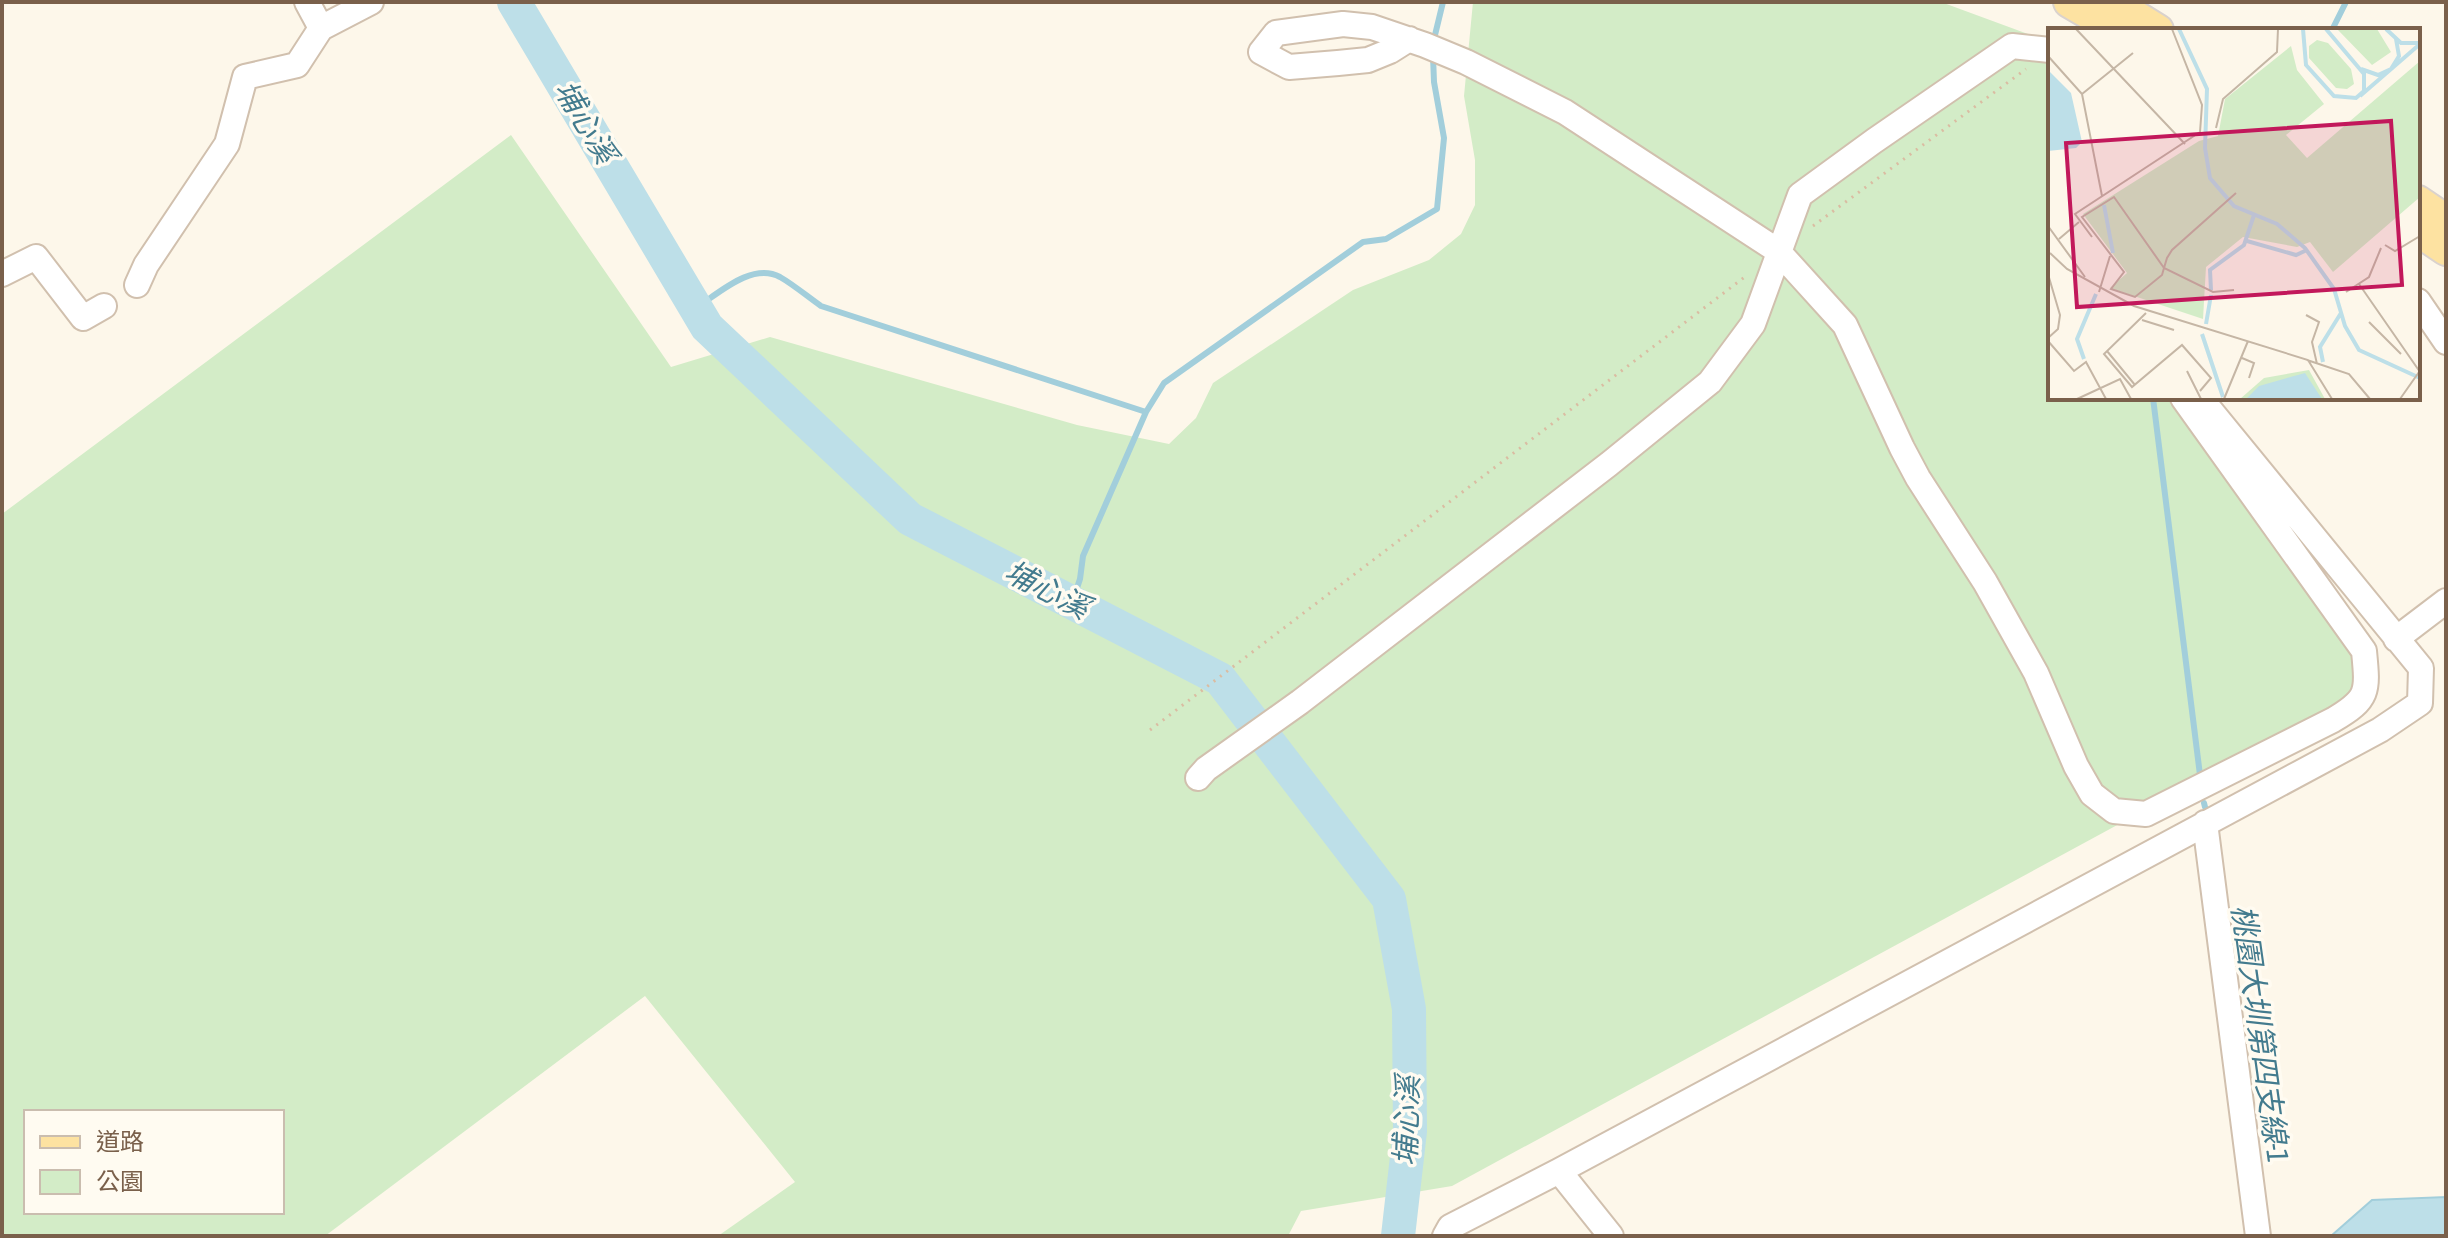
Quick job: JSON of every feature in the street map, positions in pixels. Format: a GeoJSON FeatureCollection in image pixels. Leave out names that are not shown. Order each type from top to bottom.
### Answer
{"type":"FeatureCollection","features":[{"type":"Feature","properties":{"kind":"main road"},"geometry":{"type":"LineString","coordinates":[[2069,2],[2114,28]]}},
{"type":"Feature","properties":{"kind":"main road"},"geometry":{"type":"LineString","coordinates":[[2113,2],[2155,28]]}},
{"type":"Feature","properties":{"kind":"main road"},"geometry":{"type":"LineString","coordinates":[[2420,202],[2446,220]]}},
{"type":"Feature","properties":{"kind":"main road"},"geometry":{"type":"LineString","coordinates":[[2420,232],[2446,250]]}},
{"type":"Feature","properties":{"kind":"lane"},"geometry":{"type":"LineString","coordinates":[[307,2],[321,28]]}},
{"type":"Feature","properties":{"kind":"lane"},"geometry":{"type":"LineString","coordinates":[[137,285],[146,265],[227,144],[245,77],[297,65],[321,28],[371,2]]}},
{"type":"Feature","properties":{"kind":"lane"},"geometry":{"type":"LineString","coordinates":[[1409,39],[1368,60],[1338,63],[1289,67],[1261,52],[1276,33],[1343,24],[1372,27],[1409,39],[1466,62],[1565,112],[1778,251],[1845,325],[1918,478],[1985,582],[2036,673],[2076,766],[2092,794],[2114,811],[2146,814],[2337,717],[2355,707],[2363,698],[2366,674],[2364,651],[2184,400]]}},
{"type":"Feature","properties":{"kind":"lane"},"geometry":{"type":"LineString","coordinates":[[1202,774],[1609,464],[1710,382],[1753,324],[1800,195],[2012,46],[2042,56]]}},
{"type":"Feature","properties":{"kind":"lane"},"geometry":{"type":"LineString","coordinates":[[2,274],[36,257],[83,318],[104,306]]}},
{"type":"Feature","properties":{"kind":"lane"},"geometry":{"type":"LineString","coordinates":[[2420,304],[2446,342]]}},
{"type":"Feature","properties":{"kind":"lane"},"geometry":{"type":"LineString","coordinates":[[1445,1236],[1450,1227],[2380,730],[2420,703],[2421,668],[2202,400]]}},
{"type":"Feature","properties":{"kind":"lane"},"geometry":{"type":"LineString","coordinates":[[2396,639],[2446,601]]}},
{"type":"Feature","properties":{"kind":"lane"},"geometry":{"type":"LineString","coordinates":[[2205,823],[2258,1236]]}},
{"type":"Feature","properties":{"kind":"lane"},"geometry":{"type":"LineString","coordinates":[[1559,1171],[1611,1236]]}},
{"type":"Feature","properties":{"kind":"path"},"geometry":{"type":"LineString","coordinates":[[1150,730],[1778,251],[2042,56]]}},
{"type":"Feature","properties":{"kind":"green space"},"geometry":{"type":"Polygon","coordinates":[[[1473,2],[1941,2],[2048,41],[2048,400],[2174,400],[2358,657],[2355,696],[1452,1186],[1301,1211],[1288,1236],[718,1236],[795,1182],[645,996],[325,1236],[2,1236],[2,514],[511,135],[671,367],[770,337],[1077,425],[1169,444],[1196,418],[1213,383],[1353,290],[1429,260],[1461,234],[1475,205],[1475,160],[1464,96],[1473,2]]]}},
{"type":"Feature","properties":{"kind":"water"},"geometry":{"type":"Polygon","coordinates":[[[2446,1197],[2446,1236],[2331,1236],[2372,1200],[2446,1197]]]}},
{"type":"Feature","properties":{"kind":"waterway","name":"埔心溪"},"geometry":{"type":"LineString","coordinates":[[514,2],[707,327],[910,519],[1220,679],[1389,899],[1409,1009],[1410,1131],[1398,1236]]}},
{"type":"Feature","properties":{"kind":"waterway"},"geometry":{"type":"LineString","coordinates":[[1435,35],[1443,2]]}},
{"type":"Feature","properties":{"kind":"waterway","name":"桃園大圳第四支線-1"},"geometry":{"type":"LineString","coordinates":[[2333,28],[2346,2]]}},
{"type":"Feature","properties":{"kind":"waterway"},"geometry":{"type":"LineString","coordinates":[[1072,603],[1083,556],[1146,412],[1164,383],[1363,242],[1386,239],[1437,209],[1444,138],[1434,82],[1433,56]]}},
{"type":"Feature","properties":{"kind":"waterway"},"geometry":{"type":"LineString","coordinates":[[696,308],[736,281],[758,273],[769,273],[785,280],[821,306],[1146,412]]}},
{"type":"Feature","properties":{"kind":"waterway","name":"桃園大圳第四支線-1"},"geometry":{"type":"LineString","coordinates":[[2153,400],[2200,775]]}},
{"type":"Feature","properties":{"kind":"waterway","name":"桃園大圳第四支線-1"},"geometry":{"type":"LineString","coordinates":[[2204,803],[2205,807]]}}]}
